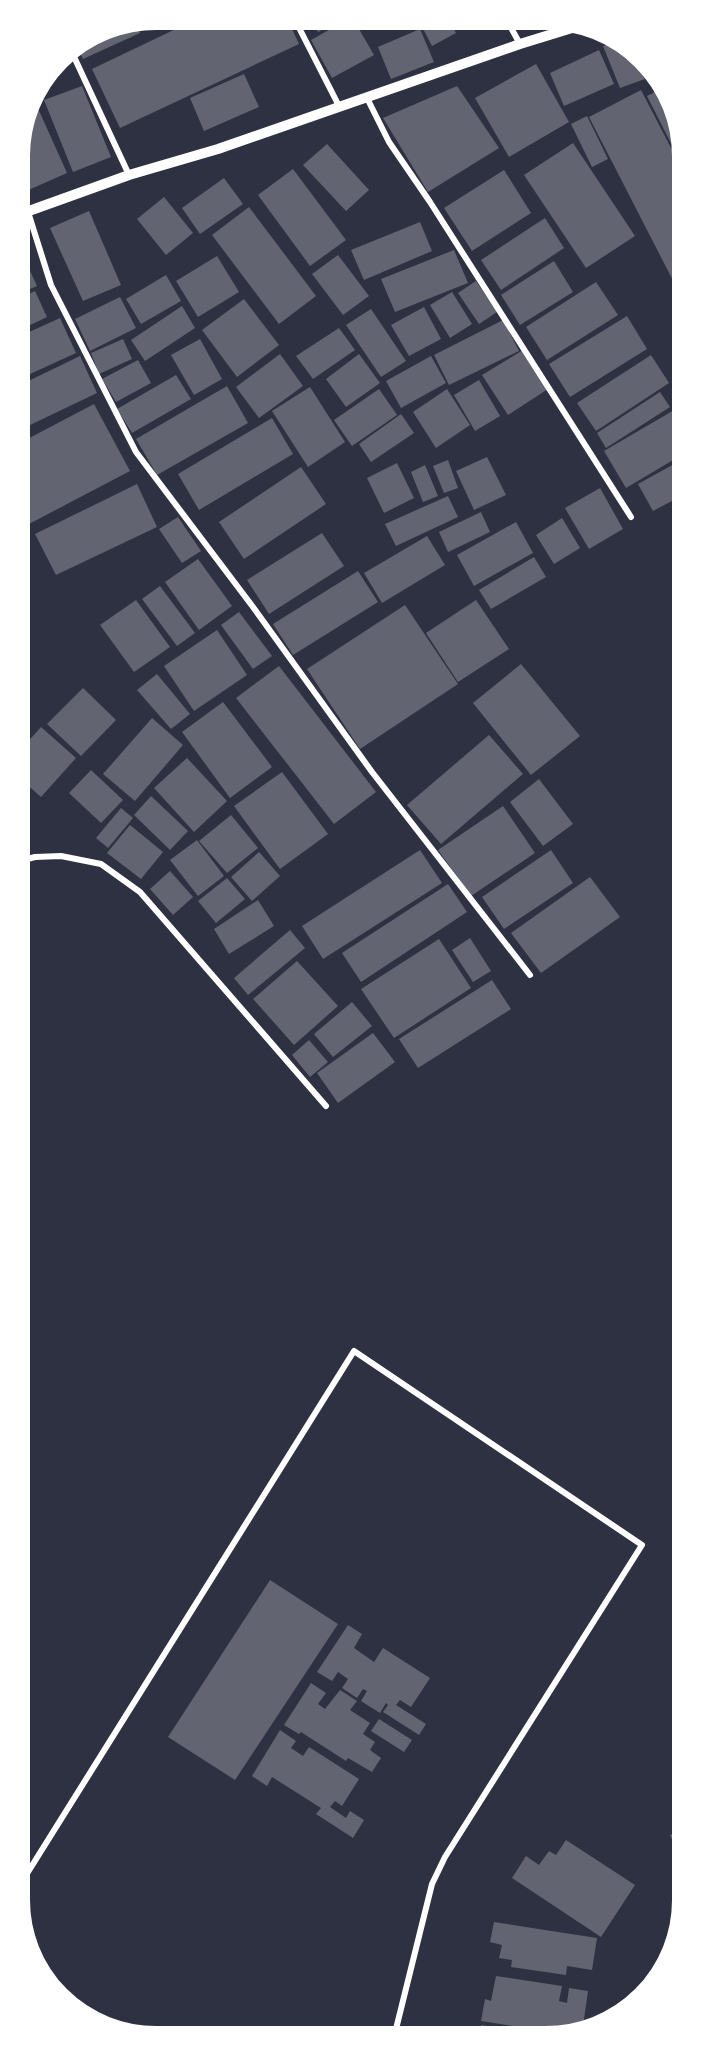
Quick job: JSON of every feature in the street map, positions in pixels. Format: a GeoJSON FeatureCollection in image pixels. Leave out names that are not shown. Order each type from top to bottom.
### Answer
{"type":"FeatureCollection","features":[{"type":"Feature","properties":{"kind":"street"},"geometry":{"type":"LineString","coordinates":[[298,26],[340,108]]}},
{"type":"Feature","properties":{"kind":"street"},"geometry":{"type":"LineString","coordinates":[[510,26],[520,44]]}},
{"type":"Feature","properties":{"kind":"street"},"geometry":{"type":"LineString","coordinates":[[530,975],[372,772],[253,607],[136,452],[51,285],[28,212],[129,175],[218,149],[572,28]]}},
{"type":"Feature","properties":{"kind":"street"},"geometry":{"type":"LineString","coordinates":[[73,55],[129,175]]}},
{"type":"Feature","properties":{"kind":"street"},"geometry":{"type":"LineString","coordinates":[[367,98],[389,142],[430,202],[631,517]]}},
{"type":"Feature","properties":{"kind":"street"},"geometry":{"type":"LineString","coordinates":[[26,859],[61,856],[101,864],[140,892],[326,1106]]}},
{"type":"Feature","properties":{"kind":"street"},"geometry":{"type":"LineString","coordinates":[[26,1875],[354,1351],[642,1545],[445,1857],[432,1884],[396,2030]]}},
{"type":"Feature","properties":{"kind":"building"},"geometry":{"type":"Polygon","coordinates":[[[182,26],[291,26],[299,44],[120,128],[92,69],[182,26]]]}},
{"type":"Feature","properties":{"kind":"building"},"geometry":{"type":"Polygon","coordinates":[[[315,26],[329,26],[318,32],[315,26]]]}},
{"type":"Feature","properties":{"kind":"building"},"geometry":{"type":"Polygon","coordinates":[[[336,26],[357,26],[374,55],[332,78],[311,40],[336,26]]]}},
{"type":"Feature","properties":{"kind":"building"},"geometry":{"type":"Polygon","coordinates":[[[422,26],[452,26],[456,33],[432,46],[422,26]]]}},
{"type":"Feature","properties":{"kind":"building"},"geometry":{"type":"Polygon","coordinates":[[[138,27],[140,33],[83,59],[79,50],[83,47],[114,32],[138,27]]]}},
{"type":"Feature","properties":{"kind":"building"},"geometry":{"type":"Polygon","coordinates":[[[420,29],[434,62],[391,79],[378,47],[420,29]]]}},
{"type":"Feature","properties":{"kind":"building"},"geometry":{"type":"Polygon","coordinates":[[[611,43],[626,52],[651,77],[620,88],[603,46],[611,43]]]}},
{"type":"Feature","properties":{"kind":"building"},"geometry":{"type":"Polygon","coordinates":[[[599,50],[614,84],[564,106],[550,73],[599,50]]]}},
{"type":"Feature","properties":{"kind":"building"},"geometry":{"type":"Polygon","coordinates":[[[536,64],[569,122],[509,157],[475,98],[536,64]]]}},
{"type":"Feature","properties":{"kind":"building"},"geometry":{"type":"Polygon","coordinates":[[[244,74],[259,107],[204,131],[190,98],[244,74]]]}},
{"type":"Feature","properties":{"kind":"building"},"geometry":{"type":"Polygon","coordinates":[[[82,86],[111,157],[73,172],[44,100],[82,86]]]}},
{"type":"Feature","properties":{"kind":"building"},"geometry":{"type":"Polygon","coordinates":[[[457,86],[499,148],[428,192],[383,118],[457,86]]]}},
{"type":"Feature","properties":{"kind":"building"},"geometry":{"type":"Polygon","coordinates":[[[641,90],[676,158],[676,286],[589,117],[641,90]]]}},
{"type":"Feature","properties":{"kind":"building"},"geometry":{"type":"Polygon","coordinates":[[[659,90],[663,98],[674,130],[676,153],[647,96],[659,90]]]}},
{"type":"Feature","properties":{"kind":"building"},"geometry":{"type":"Polygon","coordinates":[[[36,104],[67,173],[26,191],[26,147],[28,130],[36,104]]]}},
{"type":"Feature","properties":{"kind":"building"},"geometry":{"type":"Polygon","coordinates":[[[587,116],[608,159],[592,167],[571,124],[587,116]]]}},
{"type":"Feature","properties":{"kind":"building"},"geometry":{"type":"Polygon","coordinates":[[[573,143],[635,236],[586,268],[524,175],[573,143]]]}},
{"type":"Feature","properties":{"kind":"building"},"geometry":{"type":"Polygon","coordinates":[[[327,144],[369,190],[346,211],[303,165],[327,144]]]}},
{"type":"Feature","properties":{"kind":"building"},"geometry":{"type":"Polygon","coordinates":[[[293,169],[346,240],[310,266],[258,195],[293,169]]]}},
{"type":"Feature","properties":{"kind":"building"},"geometry":{"type":"Polygon","coordinates":[[[504,170],[531,213],[472,251],[444,208],[504,170]]]}},
{"type":"Feature","properties":{"kind":"building"},"geometry":{"type":"Polygon","coordinates":[[[224,178],[243,204],[200,234],[182,208],[224,178]]]}},
{"type":"Feature","properties":{"kind":"building"},"geometry":{"type":"Polygon","coordinates":[[[164,197],[193,233],[166,255],[137,219],[164,197]]]}},
{"type":"Feature","properties":{"kind":"building"},"geometry":{"type":"Polygon","coordinates":[[[249,207],[316,296],[279,324],[212,235],[249,207]]]}},
{"type":"Feature","properties":{"kind":"building"},"geometry":{"type":"Polygon","coordinates":[[[89,211],[121,285],[83,301],[50,228],[89,211]]]}},
{"type":"Feature","properties":{"kind":"building"},"geometry":{"type":"Polygon","coordinates":[[[545,218],[564,248],[501,290],[481,260],[545,218]]]}},
{"type":"Feature","properties":{"kind":"building"},"geometry":{"type":"Polygon","coordinates":[[[420,222],[432,251],[364,280],[351,250],[420,222]]]}},
{"type":"Feature","properties":{"kind":"building"},"geometry":{"type":"Polygon","coordinates":[[[454,250],[468,283],[395,312],[381,279],[454,250]]]}},
{"type":"Feature","properties":{"kind":"building"},"geometry":{"type":"Polygon","coordinates":[[[338,255],[369,296],[343,315],[312,274],[338,255]]]}},
{"type":"Feature","properties":{"kind":"building"},"geometry":{"type":"Polygon","coordinates":[[[217,256],[239,292],[198,317],[176,281],[217,256]]]}},
{"type":"Feature","properties":{"kind":"building"},"geometry":{"type":"Polygon","coordinates":[[[554,261],[573,292],[520,325],[501,295],[554,261]]]}},
{"type":"Feature","properties":{"kind":"building"},"geometry":{"type":"Polygon","coordinates":[[[26,262],[37,286],[26,291],[26,262]]]}},
{"type":"Feature","properties":{"kind":"building"},"geometry":{"type":"Polygon","coordinates":[[[166,275],[181,301],[141,324],[126,299],[166,275]]]}},
{"type":"Feature","properties":{"kind":"building"},"geometry":{"type":"Polygon","coordinates":[[[476,281],[497,312],[479,324],[458,293],[476,281]]]}},
{"type":"Feature","properties":{"kind":"building"},"geometry":{"type":"Polygon","coordinates":[[[596,282],[618,315],[547,360],[526,327],[596,282]]]}},
{"type":"Feature","properties":{"kind":"building"},"geometry":{"type":"Polygon","coordinates":[[[35,291],[47,317],[26,327],[26,295],[35,291]]]}},
{"type":"Feature","properties":{"kind":"building"},"geometry":{"type":"Polygon","coordinates":[[[452,292],[472,324],[450,338],[430,305],[452,292]]]}},
{"type":"Feature","properties":{"kind":"building"},"geometry":{"type":"Polygon","coordinates":[[[120,297],[136,328],[90,351],[75,319],[120,297]]]}},
{"type":"Feature","properties":{"kind":"building"},"geometry":{"type":"Polygon","coordinates":[[[244,299],[279,345],[237,377],[202,330],[244,299]]]}},
{"type":"Feature","properties":{"kind":"building"},"geometry":{"type":"Polygon","coordinates":[[[182,306],[195,328],[145,361],[131,340],[182,306]]]}},
{"type":"Feature","properties":{"kind":"building"},"geometry":{"type":"Polygon","coordinates":[[[424,307],[441,339],[409,356],[391,325],[424,307]]]}},
{"type":"Feature","properties":{"kind":"building"},"geometry":{"type":"Polygon","coordinates":[[[371,309],[406,361],[381,377],[346,325],[371,309]]]}},
{"type":"Feature","properties":{"kind":"building"},"geometry":{"type":"Polygon","coordinates":[[[627,316],[647,349],[570,397],[549,364],[627,316]]]}},
{"type":"Feature","properties":{"kind":"building"},"geometry":{"type":"Polygon","coordinates":[[[60,318],[76,353],[26,376],[26,333],[60,318]]]}},
{"type":"Feature","properties":{"kind":"building"},"geometry":{"type":"Polygon","coordinates":[[[503,320],[519,351],[449,385],[434,355],[503,320]]]}},
{"type":"Feature","properties":{"kind":"building"},"geometry":{"type":"Polygon","coordinates":[[[339,328],[355,350],[313,379],[296,356],[339,328]]]}},
{"type":"Feature","properties":{"kind":"building"},"geometry":{"type":"Polygon","coordinates":[[[123,339],[132,359],[99,374],[91,353],[123,339]]]}},
{"type":"Feature","properties":{"kind":"building"},"geometry":{"type":"Polygon","coordinates":[[[200,339],[222,379],[194,395],[171,355],[200,339]]]}},
{"type":"Feature","properties":{"kind":"building"},"geometry":{"type":"Polygon","coordinates":[[[523,350],[548,389],[508,415],[482,375],[523,350]]]}},
{"type":"Feature","properties":{"kind":"building"},"geometry":{"type":"Polygon","coordinates":[[[280,354],[303,386],[259,418],[236,387],[280,354]]]}},
{"type":"Feature","properties":{"kind":"building"},"geometry":{"type":"Polygon","coordinates":[[[359,354],[380,383],[346,407],[326,379],[359,354]]]}},
{"type":"Feature","properties":{"kind":"building"},"geometry":{"type":"Polygon","coordinates":[[[651,355],[669,383],[596,431],[577,403],[651,355]]]}},
{"type":"Feature","properties":{"kind":"building"},"geometry":{"type":"Polygon","coordinates":[[[80,356],[97,393],[30,425],[26,416],[26,382],[80,356]]]}},
{"type":"Feature","properties":{"kind":"building"},"geometry":{"type":"Polygon","coordinates":[[[431,356],[446,383],[401,408],[386,381],[431,356]]]}},
{"type":"Feature","properties":{"kind":"building"},"geometry":{"type":"Polygon","coordinates":[[[138,360],[151,383],[116,402],[102,379],[138,360]]]}},
{"type":"Feature","properties":{"kind":"building"},"geometry":{"type":"Polygon","coordinates":[[[176,375],[191,399],[132,433],[117,409],[176,375]]]}},
{"type":"Feature","properties":{"kind":"building"},"geometry":{"type":"Polygon","coordinates":[[[479,380],[500,416],[475,431],[454,395],[479,380]]]}},
{"type":"Feature","properties":{"kind":"building"},"geometry":{"type":"Polygon","coordinates":[[[227,386],[248,423],[157,475],[136,439],[227,386]]]}},
{"type":"Feature","properties":{"kind":"building"},"geometry":{"type":"Polygon","coordinates":[[[310,387],[345,442],[308,467],[272,411],[310,387]]]}},
{"type":"Feature","properties":{"kind":"building"},"geometry":{"type":"Polygon","coordinates":[[[379,389],[397,415],[352,446],[334,420],[379,389]]]}},
{"type":"Feature","properties":{"kind":"building"},"geometry":{"type":"Polygon","coordinates":[[[447,389],[470,425],[436,448],[413,412],[447,389]]]}},
{"type":"Feature","properties":{"kind":"building"},"geometry":{"type":"Polygon","coordinates":[[[660,392],[670,407],[606,448],[597,433],[660,392]]]}},
{"type":"Feature","properties":{"kind":"building"},"geometry":{"type":"Polygon","coordinates":[[[94,404],[130,471],[29,524],[26,518],[26,440],[94,404]]]}},
{"type":"Feature","properties":{"kind":"building"},"geometry":{"type":"Polygon","coordinates":[[[676,409],[676,458],[626,488],[604,451],[676,409]]]}},
{"type":"Feature","properties":{"kind":"building"},"geometry":{"type":"Polygon","coordinates":[[[401,414],[414,433],[371,462],[359,444],[401,414]]]}},
{"type":"Feature","properties":{"kind":"building"},"geometry":{"type":"Polygon","coordinates":[[[272,418],[293,454],[199,510],[178,474],[272,418]]]}},
{"type":"Feature","properties":{"kind":"building"},"geometry":{"type":"Polygon","coordinates":[[[487,457],[506,495],[474,510],[456,471],[487,457]]]}},
{"type":"Feature","properties":{"kind":"building"},"geometry":{"type":"Polygon","coordinates":[[[448,460],[458,488],[444,493],[433,466],[448,460]]]}},
{"type":"Feature","properties":{"kind":"building"},"geometry":{"type":"Polygon","coordinates":[[[397,463],[414,498],[384,513],[367,478],[397,463]]]}},
{"type":"Feature","properties":{"kind":"building"},"geometry":{"type":"Polygon","coordinates":[[[676,463],[676,499],[653,511],[638,484],[676,463]]]}},
{"type":"Feature","properties":{"kind":"building"},"geometry":{"type":"Polygon","coordinates":[[[425,465],[438,496],[423,502],[411,472],[425,465]]]}},
{"type":"Feature","properties":{"kind":"building"},"geometry":{"type":"Polygon","coordinates":[[[301,467],[326,504],[244,559],[219,522],[301,467]]]}},
{"type":"Feature","properties":{"kind":"building"},"geometry":{"type":"Polygon","coordinates":[[[137,484],[157,527],[56,575],[35,534],[137,484]]]}},
{"type":"Feature","properties":{"kind":"building"},"geometry":{"type":"Polygon","coordinates":[[[600,488],[623,529],[589,549],[565,508],[600,488]]]}},
{"type":"Feature","properties":{"kind":"building"},"geometry":{"type":"Polygon","coordinates":[[[448,496],[458,517],[396,546],[385,524],[448,496]]]}},
{"type":"Feature","properties":{"kind":"building"},"geometry":{"type":"Polygon","coordinates":[[[481,512],[490,532],[448,552],[439,532],[481,512]]]}},
{"type":"Feature","properties":{"kind":"building"},"geometry":{"type":"Polygon","coordinates":[[[178,517],[201,551],[182,563],[159,529],[178,517]]]}},
{"type":"Feature","properties":{"kind":"building"},"geometry":{"type":"Polygon","coordinates":[[[562,518],[580,548],[554,564],[536,535],[562,518]]]}},
{"type":"Feature","properties":{"kind":"building"},"geometry":{"type":"Polygon","coordinates":[[[516,522],[533,553],[474,586],[457,555],[516,522]]]}},
{"type":"Feature","properties":{"kind":"building"},"geometry":{"type":"Polygon","coordinates":[[[322,533],[344,566],[269,614],[247,580],[322,533]]]}},
{"type":"Feature","properties":{"kind":"building"},"geometry":{"type":"Polygon","coordinates":[[[427,536],[445,565],[382,603],[364,573],[427,536]]]}},
{"type":"Feature","properties":{"kind":"building"},"geometry":{"type":"Polygon","coordinates":[[[534,557],[546,577],[491,609],[479,590],[534,557]]]}},
{"type":"Feature","properties":{"kind":"building"},"geometry":{"type":"Polygon","coordinates":[[[198,559],[232,606],[199,630],[165,582],[198,559]]]}},
{"type":"Feature","properties":{"kind":"building"},"geometry":{"type":"Polygon","coordinates":[[[358,571],[378,602],[293,655],[273,624],[358,571]]]}},
{"type":"Feature","properties":{"kind":"building"},"geometry":{"type":"Polygon","coordinates":[[[160,586],[195,633],[177,646],[142,599],[160,586]]]}},
{"type":"Feature","properties":{"kind":"building"},"geometry":{"type":"Polygon","coordinates":[[[136,600],[170,647],[134,672],[100,625],[136,600]]]}},
{"type":"Feature","properties":{"kind":"building"},"geometry":{"type":"Polygon","coordinates":[[[476,600],[509,649],[458,682],[426,633],[476,600]]]}},
{"type":"Feature","properties":{"kind":"building"},"geometry":{"type":"Polygon","coordinates":[[[405,605],[458,684],[360,749],[307,669],[405,605]]]}},
{"type":"Feature","properties":{"kind":"building"},"geometry":{"type":"Polygon","coordinates":[[[239,612],[272,656],[253,669],[221,625],[239,612]]]}},
{"type":"Feature","properties":{"kind":"building"},"geometry":{"type":"Polygon","coordinates":[[[217,630],[247,675],[194,711],[164,666],[217,630]]]}},
{"type":"Feature","properties":{"kind":"building"},"geometry":{"type":"Polygon","coordinates":[[[521,664],[580,736],[531,775],[473,703],[521,664]]]}},
{"type":"Feature","properties":{"kind":"building"},"geometry":{"type":"Polygon","coordinates":[[[279,666],[376,792],[334,824],[236,698],[279,666]]]}},
{"type":"Feature","properties":{"kind":"building"},"geometry":{"type":"Polygon","coordinates":[[[157,674],[190,714],[171,729],[137,690],[157,674]]]}},
{"type":"Feature","properties":{"kind":"building"},"geometry":{"type":"Polygon","coordinates":[[[83,688],[116,720],[81,756],[47,724],[83,688]]]}},
{"type":"Feature","properties":{"kind":"building"},"geometry":{"type":"Polygon","coordinates":[[[223,702],[272,767],[230,798],[182,732],[223,702]]]}},
{"type":"Feature","properties":{"kind":"building"},"geometry":{"type":"Polygon","coordinates":[[[152,718],[183,745],[135,801],[103,774],[152,718]]]}},
{"type":"Feature","properties":{"kind":"building"},"geometry":{"type":"Polygon","coordinates":[[[41,727],[76,758],[41,797],[26,784],[26,744],[41,727]]]}},
{"type":"Feature","properties":{"kind":"building"},"geometry":{"type":"Polygon","coordinates":[[[489,735],[523,774],[441,844],[407,805],[489,735]]]}},
{"type":"Feature","properties":{"kind":"building"},"geometry":{"type":"Polygon","coordinates":[[[187,758],[227,801],[194,832],[154,788],[187,758]]]}},
{"type":"Feature","properties":{"kind":"building"},"geometry":{"type":"Polygon","coordinates":[[[91,770],[123,800],[101,823],[69,793],[91,770]]]}},
{"type":"Feature","properties":{"kind":"building"},"geometry":{"type":"Polygon","coordinates":[[[282,772],[328,834],[280,869],[234,806],[282,772]]]}},
{"type":"Feature","properties":{"kind":"building"},"geometry":{"type":"Polygon","coordinates":[[[539,779],[573,824],[543,846],[510,802],[539,779]]]}},
{"type":"Feature","properties":{"kind":"building"},"geometry":{"type":"Polygon","coordinates":[[[151,796],[188,831],[170,850],[134,815],[151,796]]]}},
{"type":"Feature","properties":{"kind":"building"},"geometry":{"type":"Polygon","coordinates":[[[503,806],[535,853],[471,896],[438,850],[503,806]]]}},
{"type":"Feature","properties":{"kind":"building"},"geometry":{"type":"Polygon","coordinates":[[[121,808],[133,818],[108,848],[96,838],[121,808]]]}},
{"type":"Feature","properties":{"kind":"building"},"geometry":{"type":"Polygon","coordinates":[[[231,815],[258,848],[227,873],[199,841],[231,815]]]}},
{"type":"Feature","properties":{"kind":"building"},"geometry":{"type":"Polygon","coordinates":[[[130,825],[163,852],[141,879],[107,853],[130,825]]]}},
{"type":"Feature","properties":{"kind":"building"},"geometry":{"type":"Polygon","coordinates":[[[197,840],[224,876],[198,896],[170,860],[197,840]]]}},
{"type":"Feature","properties":{"kind":"building"},"geometry":{"type":"Polygon","coordinates":[[[420,850],[442,883],[323,959],[302,926],[420,850]]]}},
{"type":"Feature","properties":{"kind":"building"},"geometry":{"type":"Polygon","coordinates":[[[551,850],[573,883],[504,929],[482,897],[551,850]]]}},
{"type":"Feature","properties":{"kind":"building"},"geometry":{"type":"Polygon","coordinates":[[[259,852],[280,876],[252,901],[231,877],[259,852]]]}},
{"type":"Feature","properties":{"kind":"building"},"geometry":{"type":"Polygon","coordinates":[[[170,871],[193,897],[173,915],[150,889],[170,871]]]}},
{"type":"Feature","properties":{"kind":"building"},"geometry":{"type":"Polygon","coordinates":[[[590,877],[620,917],[541,973],[511,933],[590,877]]]}},
{"type":"Feature","properties":{"kind":"building"},"geometry":{"type":"Polygon","coordinates":[[[227,878],[245,899],[216,923],[198,901],[227,878]]]}},
{"type":"Feature","properties":{"kind":"building"},"geometry":{"type":"Polygon","coordinates":[[[448,884],[467,912],[361,982],[342,953],[448,884]]]}},
{"type":"Feature","properties":{"kind":"building"},"geometry":{"type":"Polygon","coordinates":[[[258,900],[274,926],[229,954],[214,929],[258,900]]]}},
{"type":"Feature","properties":{"kind":"building"},"geometry":{"type":"Polygon","coordinates":[[[290,930],[305,948],[248,995],[234,978],[290,930]]]}},
{"type":"Feature","properties":{"kind":"building"},"geometry":{"type":"Polygon","coordinates":[[[470,938],[491,971],[473,982],[452,950],[470,938]]]}},
{"type":"Feature","properties":{"kind":"building"},"geometry":{"type":"Polygon","coordinates":[[[439,939],[471,988],[394,1038],[361,989],[439,939]]]}},
{"type":"Feature","properties":{"kind":"building"},"geometry":{"type":"Polygon","coordinates":[[[297,961],[338,1006],[294,1045],[253,999],[297,961]]]}},
{"type":"Feature","properties":{"kind":"building"},"geometry":{"type":"Polygon","coordinates":[[[492,980],[511,1009],[418,1068],[399,1039],[492,980]]]}},
{"type":"Feature","properties":{"kind":"building"},"geometry":{"type":"Polygon","coordinates":[[[352,1002],[372,1026],[333,1057],[314,1034],[352,1002]]]}},
{"type":"Feature","properties":{"kind":"building"},"geometry":{"type":"Polygon","coordinates":[[[373,1033],[395,1062],[338,1103],[317,1073],[373,1033]]]}},
{"type":"Feature","properties":{"kind":"building"},"geometry":{"type":"Polygon","coordinates":[[[309,1040],[328,1062],[310,1077],[292,1055],[309,1040]]]}},
{"type":"Feature","properties":{"kind":"building"},"geometry":{"type":"Polygon","coordinates":[[[270,1580],[338,1624],[235,1780],[168,1737],[270,1580]]]}},
{"type":"Feature","properties":{"kind":"building"},"geometry":{"type":"Polygon","coordinates":[[[348,1625],[362,1634],[354,1648],[374,1662],[383,1648],[430,1678],[411,1707],[400,1700],[396,1705],[426,1724],[419,1735],[383,1712],[388,1705],[386,1703],[380,1713],[361,1701],[367,1691],[363,1689],[357,1698],[342,1688],[348,1679],[338,1672],[332,1681],[317,1672],[348,1625]]]}},
{"type":"Feature","properties":{"kind":"building"},"geometry":{"type":"Polygon","coordinates":[[[311,1683],[326,1693],[318,1704],[325,1709],[340,1690],[357,1701],[350,1710],[370,1723],[363,1734],[375,1742],[370,1750],[381,1758],[372,1772],[348,1758],[346,1761],[301,1732],[299,1734],[284,1725],[311,1683]]]}},
{"type":"Feature","properties":{"kind":"building"},"geometry":{"type":"Polygon","coordinates":[[[379,1719],[412,1740],[404,1752],[371,1731],[379,1719]]]}},
{"type":"Feature","properties":{"kind":"building"},"geometry":{"type":"Polygon","coordinates":[[[280,1730],[296,1741],[291,1748],[303,1756],[309,1747],[359,1779],[342,1806],[335,1801],[330,1807],[346,1818],[350,1811],[364,1820],[353,1838],[316,1814],[321,1808],[272,1777],[267,1786],[252,1776],[280,1730]]]}},
{"type":"Feature","properties":{"kind":"building"},"geometry":{"type":"Polygon","coordinates":[[[676,1832],[676,1848],[670,1835],[676,1832]]]}},
{"type":"Feature","properties":{"kind":"building"},"geometry":{"type":"Polygon","coordinates":[[[566,1840],[635,1885],[601,1937],[512,1878],[526,1856],[539,1865],[549,1851],[556,1855],[566,1840]]]}},
{"type":"Feature","properties":{"kind":"building"},"geometry":{"type":"Polygon","coordinates":[[[494,1922],[597,1938],[592,1970],[567,1966],[566,1975],[511,1967],[512,1960],[499,1958],[502,1945],[490,1942],[494,1922]]]}},
{"type":"Feature","properties":{"kind":"building"},"geometry":{"type":"Polygon","coordinates":[[[496,1976],[562,1986],[559,2001],[567,2003],[569,1988],[588,1991],[583,2024],[546,2030],[481,2021],[485,1999],[491,2001],[496,1976]]]}},
{"type":"Feature","properties":{"kind":"building"},"geometry":{"type":"Polygon","coordinates":[[[481,2025],[513,2030],[480,2030],[481,2025]]]}}]}
